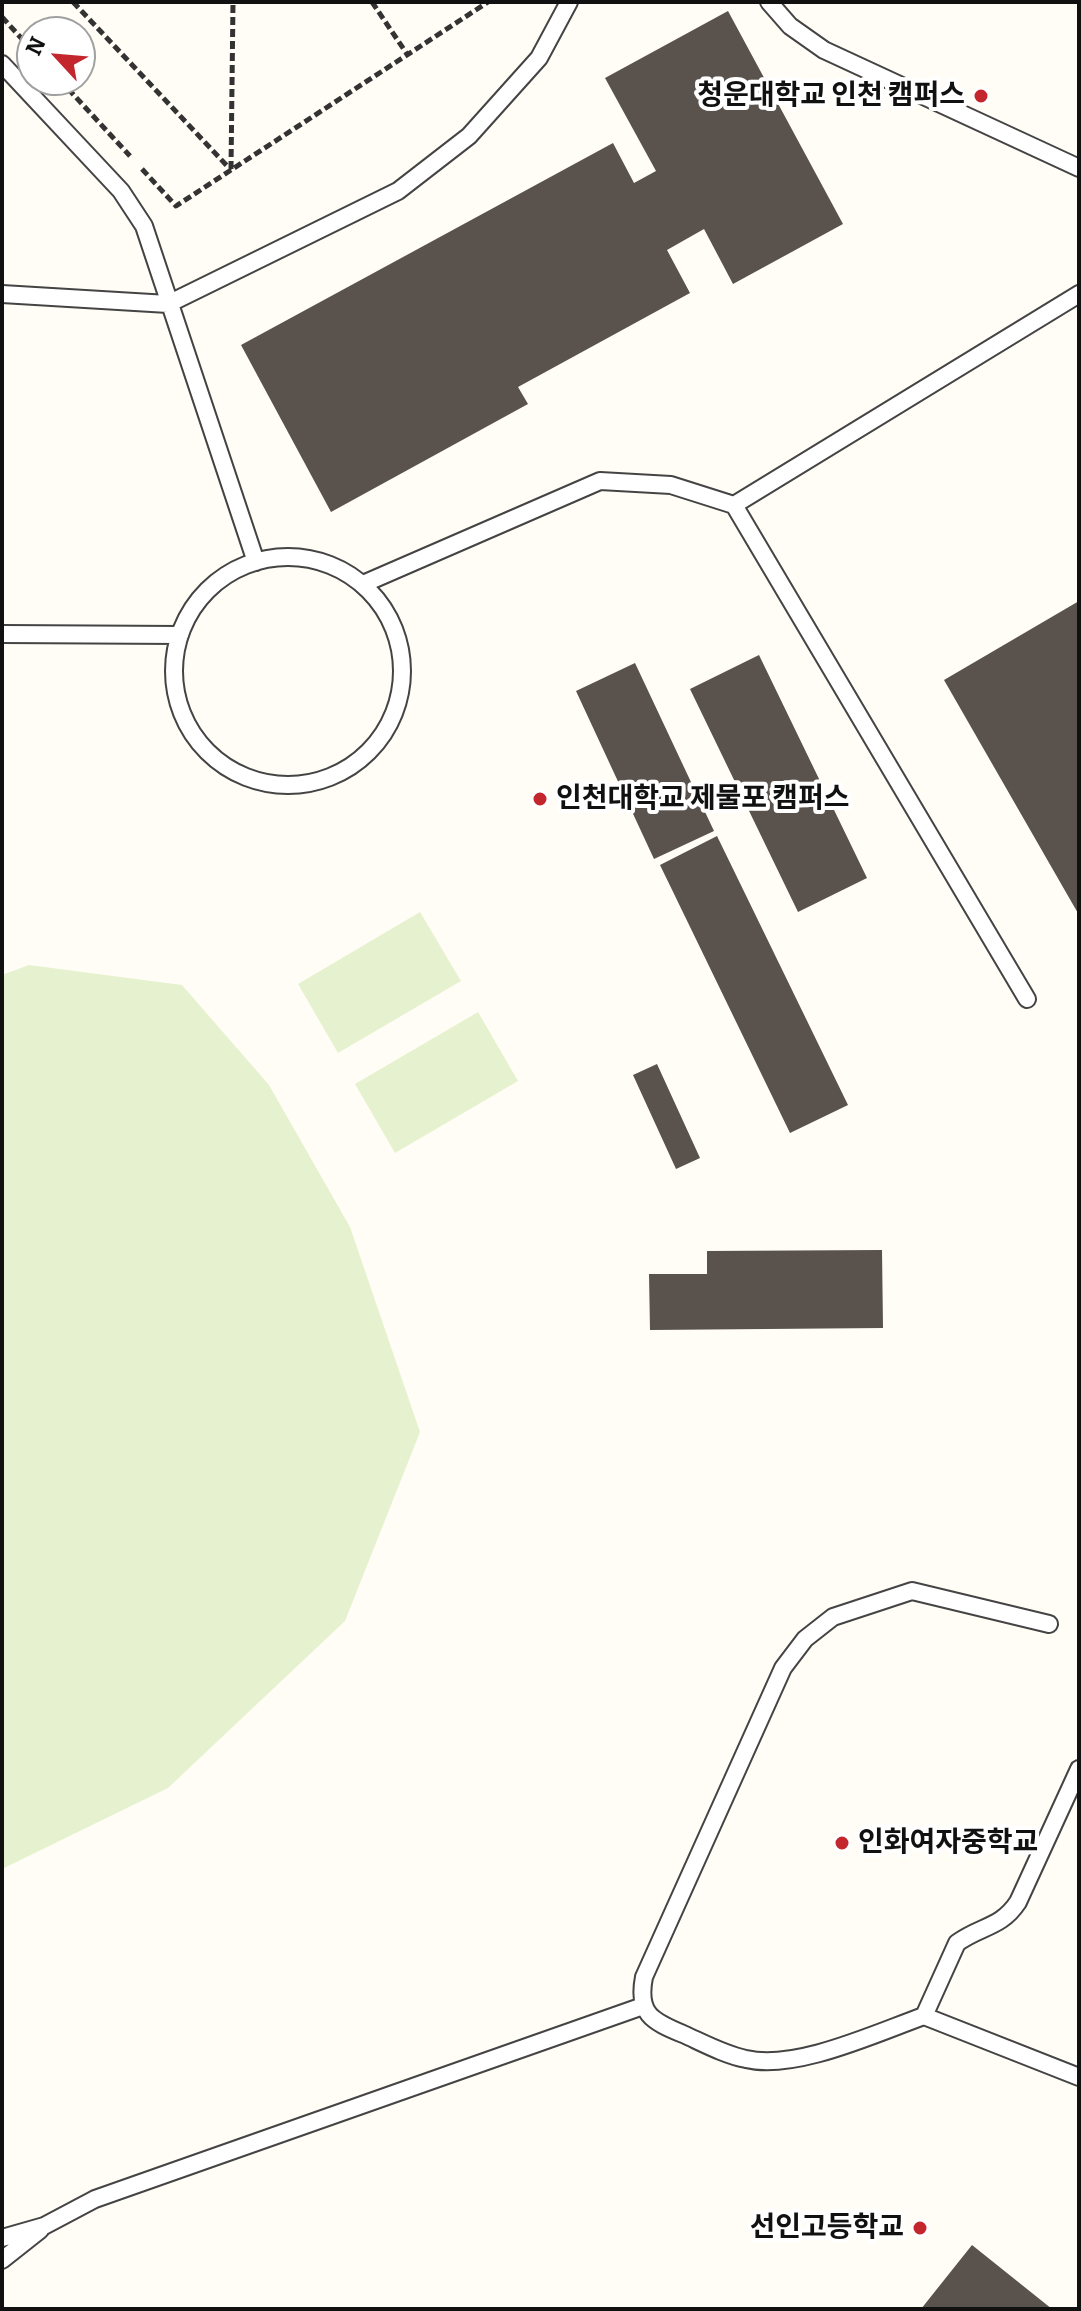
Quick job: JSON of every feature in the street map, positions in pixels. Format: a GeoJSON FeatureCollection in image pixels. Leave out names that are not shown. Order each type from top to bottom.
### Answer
{"type":"FeatureCollection","features":[{"type":"Feature","properties":{"kind":"lane"},"geometry":{"type":"LineString","coordinates":[[2,294],[168,304],[398,191],[469,136],[539,58],[569,2]]}},
{"type":"Feature","properties":{"kind":"lane"},"geometry":{"type":"LineString","coordinates":[[769,2],[790,26],[824,50],[1079,168]]}},
{"type":"Feature","properties":{"kind":"lane"},"geometry":{"type":"LineString","coordinates":[[2,64],[121,191],[144,226],[256,562]]}},
{"type":"Feature","properties":{"kind":"lane"},"geometry":{"type":"LineString","coordinates":[[734,505],[1079,294]]}},
{"type":"Feature","properties":{"kind":"lane"},"geometry":{"type":"LineString","coordinates":[[363,584],[600,481],[671,485],[734,505],[1027,999]]}},
{"type":"Feature","properties":{"kind":"lane"},"geometry":{"type":"LineString","coordinates":[[278,557],[324,562],[345,571],[363,584],[379,601],[393,625],[401,652],[402,680],[397,707],[385,732],[368,754],[346,770],[321,782],[293,786],[266,784],[240,775],[216,761],[197,741],[183,717],[175,690],[174,662],[180,635],[201,597],[235,570],[278,557]]}},
{"type":"Feature","properties":{"kind":"lane"},"geometry":{"type":"LineString","coordinates":[[2,634],[180,635]]}},
{"type":"Feature","properties":{"kind":"lane"},"geometry":{"type":"LineString","coordinates":[[1049,1624],[912,1591],[833,1617],[805,1639],[783,1668],[644,1977],[641,1996],[643,2006],[654,2020],[669,2029],[746,2059],[766,2062],[803,2057],[924,2016],[1079,2077]]}},
{"type":"Feature","properties":{"kind":"lane"},"geometry":{"type":"LineString","coordinates":[[924,2016],[957,1943],[966,1936],[999,1923],[1018,1902],[1079,1769]]}},
{"type":"Feature","properties":{"kind":"lane"},"geometry":{"type":"LineString","coordinates":[[2,2260],[44,2226],[95,2199],[643,2006]]}},
{"type":"Feature","properties":{"kind":"lane"},"geometry":{"type":"LineString","coordinates":[[2,2238],[44,2226]]}},
{"type":"Feature","properties":{"kind":"path"},"geometry":{"type":"LineString","coordinates":[[73,2],[231,170]]}},
{"type":"Feature","properties":{"kind":"path"},"geometry":{"type":"LineString","coordinates":[[231,170],[233,2]]}},
{"type":"Feature","properties":{"kind":"path"},"geometry":{"type":"LineString","coordinates":[[372,2],[408,54]]}},
{"type":"Feature","properties":{"kind":"path"},"geometry":{"type":"LineString","coordinates":[[75,96],[176,206],[488,2]]}},
{"type":"Feature","properties":{"kind":"path"},"geometry":{"type":"LineString","coordinates":[[2,17],[16,32]]}},
{"type":"Feature","properties":{"kind":"green space"},"geometry":{"type":"Polygon","coordinates":[[[420,912],[461,981],[338,1053],[298,984],[420,912]]]}},
{"type":"Feature","properties":{"kind":"green space"},"geometry":{"type":"Polygon","coordinates":[[[29,965],[182,985],[269,1085],[350,1227],[420,1432],[345,1621],[168,1788],[2,1869],[2,975],[29,965]]]}},
{"type":"Feature","properties":{"kind":"green space"},"geometry":{"type":"Polygon","coordinates":[[[478,1012],[518,1081],[395,1153],[355,1084],[478,1012]]]}},
{"type":"Feature","properties":{"kind":"building"},"geometry":{"type":"Polygon","coordinates":[[[728,11],[843,224],[733,284],[704,229],[667,250],[690,293],[518,387],[528,404],[331,512],[241,345],[613,143],[634,183],[656,171],[605,78],[728,11]]]}},
{"type":"Feature","properties":{"kind":"building"},"geometry":{"type":"Polygon","coordinates":[[[1079,601],[1079,915],[944,680],[1079,601]]]}},
{"type":"Feature","properties":{"kind":"building"},"geometry":{"type":"Polygon","coordinates":[[[759,655],[867,878],[798,912],[690,689],[759,655]]]}},
{"type":"Feature","properties":{"kind":"building"},"geometry":{"type":"Polygon","coordinates":[[[635,663],[714,831],[654,859],[576,691],[635,663]]]}},
{"type":"Feature","properties":{"kind":"building"},"geometry":{"type":"Polygon","coordinates":[[[717,836],[848,1105],[790,1133],[660,865],[717,836]]]}},
{"type":"Feature","properties":{"kind":"building"},"geometry":{"type":"Polygon","coordinates":[[[657,1064],[700,1158],[676,1169],[633,1075],[657,1064]]]}},
{"type":"Feature","properties":{"kind":"building"},"geometry":{"type":"Polygon","coordinates":[[[882,1250],[883,1328],[650,1330],[649,1274],[707,1274],[707,1251],[882,1250]]]}},
{"type":"Feature","properties":{"kind":"building"},"geometry":{"type":"Polygon","coordinates":[[[972,2245],[1052,2309],[921,2309],[972,2245]]]}},
{"type":"Feature","properties":{"kind":"place","name":"청운대학교 인천 캠퍼스"},"geometry":{"type":"Point","coordinates":[981,96]}},
{"type":"Feature","properties":{"kind":"place","name":"인천대학교 제물포 캠퍼스"},"geometry":{"type":"Point","coordinates":[540,799]}},
{"type":"Feature","properties":{"kind":"place","name":"인화여자중학교"},"geometry":{"type":"Point","coordinates":[842,1843]}},
{"type":"Feature","properties":{"kind":"place","name":"선인고등학교"},"geometry":{"type":"Point","coordinates":[920,2228]}}]}
